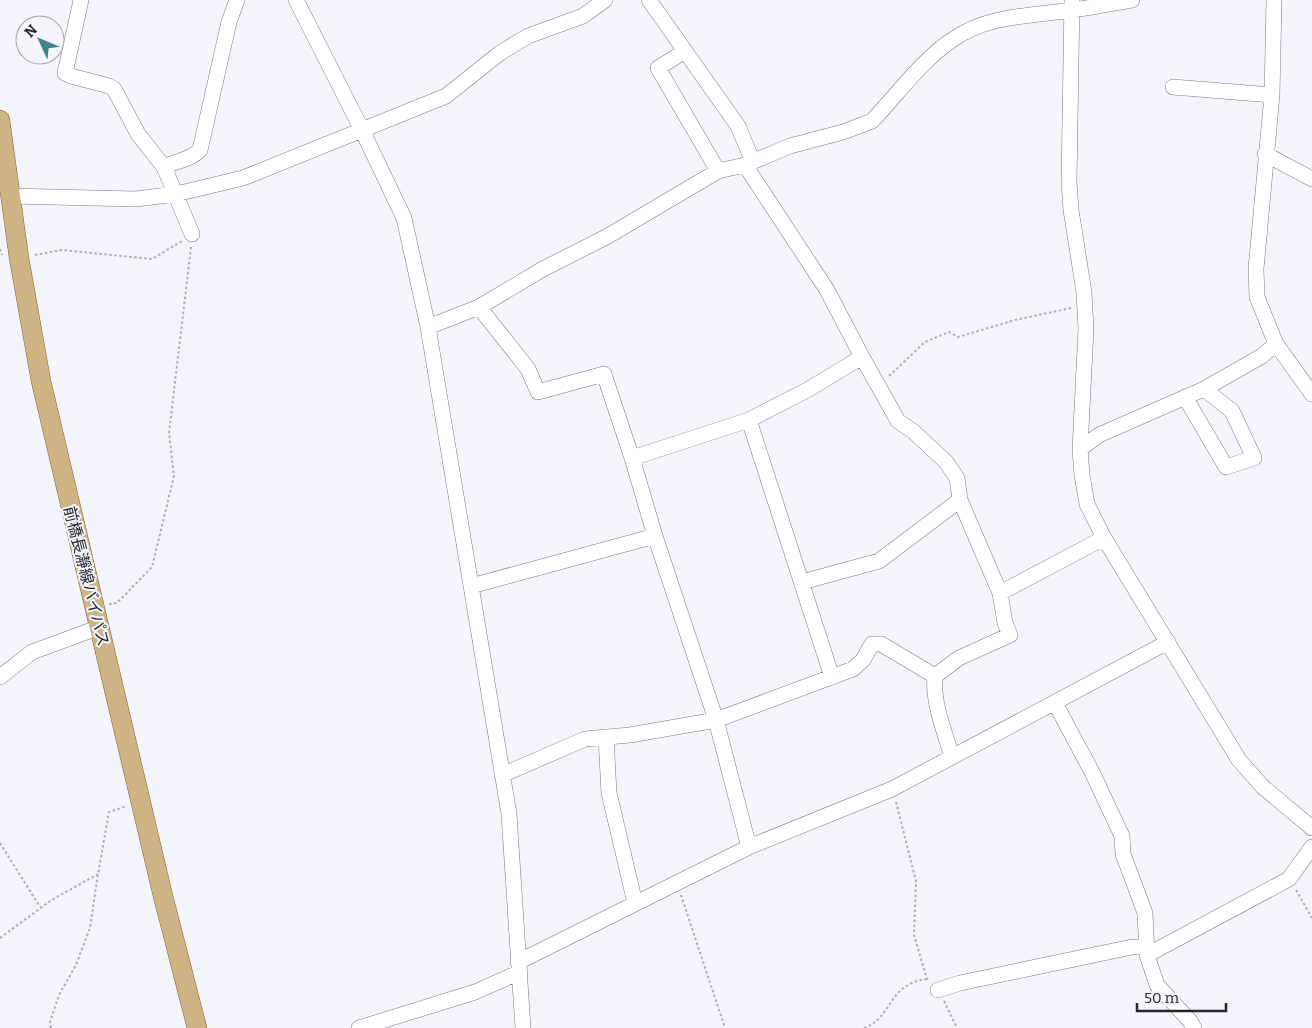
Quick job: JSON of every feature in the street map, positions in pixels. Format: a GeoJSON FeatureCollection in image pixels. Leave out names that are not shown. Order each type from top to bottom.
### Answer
{"type":"FeatureCollection","features":[{"type":"Feature","properties":{"kind":"main road","name":"前橋長瀞線バイパス"},"geometry":{"type":"LineString","coordinates":[[0,120],[19,258],[40,381],[163,896],[197,1028]]}},
{"type":"Feature","properties":{"kind":"street"},"geometry":{"type":"LineString","coordinates":[[81,0],[65,73],[114,89],[138,134],[164,167],[192,234]]}},
{"type":"Feature","properties":{"kind":"street"},"geometry":{"type":"LineString","coordinates":[[164,167],[193,157],[200,150],[229,22],[237,0]]}},
{"type":"Feature","properties":{"kind":"street"},"geometry":{"type":"LineString","coordinates":[[296,0],[404,218],[428,327],[510,814],[523,1028]]}},
{"type":"Feature","properties":{"kind":"street"},"geometry":{"type":"LineString","coordinates":[[10,196],[136,199],[176,194],[243,178],[446,96],[495,57],[528,36],[583,16],[605,0]]}},
{"type":"Feature","properties":{"kind":"street"},"geometry":{"type":"LineString","coordinates":[[649,0],[738,126],[749,163],[827,290],[898,421],[914,432],[946,462],[957,478],[960,500],[1000,593],[1005,623],[1010,635],[959,658],[935,676],[934,684],[940,718],[952,757]]}},
{"type":"Feature","properties":{"kind":"street"},"geometry":{"type":"LineString","coordinates":[[428,327],[479,307],[543,269],[608,236],[718,172],[749,163],[790,146],[843,132],[872,121],[925,64],[957,36],[992,20],[1072,5],[1132,0]]}},
{"type":"Feature","properties":{"kind":"street"},"geometry":{"type":"LineString","coordinates":[[1274,0],[1272,95],[1265,154],[1256,269],[1257,297],[1276,344],[1312,394]]}},
{"type":"Feature","properties":{"kind":"street"},"geometry":{"type":"LineString","coordinates":[[1072,5],[1069,182],[1071,210],[1085,305],[1086,330],[1080,449],[1087,504],[1104,538],[1239,760],[1263,787],[1312,828]]}},
{"type":"Feature","properties":{"kind":"street"},"geometry":{"type":"LineString","coordinates":[[685,51],[658,68],[718,172]]}},
{"type":"Feature","properties":{"kind":"street"},"geometry":{"type":"LineString","coordinates":[[1173,87],[1272,95]]}},
{"type":"Feature","properties":{"kind":"street"},"geometry":{"type":"LineString","coordinates":[[1265,154],[1312,179]]}},
{"type":"Feature","properties":{"kind":"street"},"geometry":{"type":"LineString","coordinates":[[479,307],[528,369],[538,392],[604,374],[716,720],[749,847]]}},
{"type":"Feature","properties":{"kind":"street"},"geometry":{"type":"LineString","coordinates":[[1080,449],[1099,435],[1204,389],[1262,356],[1276,344]]}},
{"type":"Feature","properties":{"kind":"street"},"geometry":{"type":"LineString","coordinates":[[632,458],[749,420],[809,389],[862,357]]}},
{"type":"Feature","properties":{"kind":"street"},"geometry":{"type":"LineString","coordinates":[[1185,397],[1226,467],[1254,458],[1232,411],[1204,389]]}},
{"type":"Feature","properties":{"kind":"street"},"geometry":{"type":"LineString","coordinates":[[749,420],[832,677]]}},
{"type":"Feature","properties":{"kind":"street"},"geometry":{"type":"LineString","coordinates":[[802,582],[879,561],[960,500]]}},
{"type":"Feature","properties":{"kind":"street"},"geometry":{"type":"LineString","coordinates":[[471,586],[655,536]]}},
{"type":"Feature","properties":{"kind":"street"},"geometry":{"type":"LineString","coordinates":[[1000,593],[1104,538]]}},
{"type":"Feature","properties":{"kind":"street"},"geometry":{"type":"LineString","coordinates":[[0,677],[32,652],[100,627]]}},
{"type":"Feature","properties":{"kind":"street"},"geometry":{"type":"LineString","coordinates":[[359,1028],[475,992],[635,904],[749,847],[892,789],[1168,642]]}},
{"type":"Feature","properties":{"kind":"street"},"geometry":{"type":"LineString","coordinates":[[502,775],[585,739],[716,720],[853,669],[862,660],[872,644],[881,644],[935,676]]}},
{"type":"Feature","properties":{"kind":"street"},"geometry":{"type":"LineString","coordinates":[[1055,703],[1092,772],[1122,836],[1123,854],[1144,913],[1147,951],[1157,985],[1190,1021],[1194,1028]]}},
{"type":"Feature","properties":{"kind":"street"},"geometry":{"type":"LineString","coordinates":[[606,737],[609,792],[635,904]]}},
{"type":"Feature","properties":{"kind":"street"},"geometry":{"type":"LineString","coordinates":[[938,990],[960,983],[1132,946],[1147,951],[1289,879],[1312,847]]}},
{"type":"Feature","properties":{"kind":"path"},"geometry":{"type":"LineString","coordinates":[[19,258],[62,250],[152,259],[192,234]]}},
{"type":"Feature","properties":{"kind":"path"},"geometry":{"type":"LineString","coordinates":[[95,608],[117,603],[152,567],[174,476],[169,433],[192,234]]}},
{"type":"Feature","properties":{"kind":"path"},"geometry":{"type":"LineString","coordinates":[[878,386],[925,342],[949,332],[958,337],[1015,320],[1085,305]]}},
{"type":"Feature","properties":{"kind":"path"},"geometry":{"type":"LineString","coordinates":[[892,789],[916,881],[914,935],[927,979],[938,990],[958,1028]]}},
{"type":"Feature","properties":{"kind":"path"},"geometry":{"type":"LineString","coordinates":[[51,1028],[50,1022],[59,994],[76,965],[90,928],[109,812],[141,802]]}},
{"type":"Feature","properties":{"kind":"path"},"geometry":{"type":"LineString","coordinates":[[0,843],[40,908]]}},
{"type":"Feature","properties":{"kind":"path"},"geometry":{"type":"LineString","coordinates":[[0,938],[40,908],[98,874]]}},
{"type":"Feature","properties":{"kind":"path"},"geometry":{"type":"LineString","coordinates":[[1289,879],[1312,918]]}},
{"type":"Feature","properties":{"kind":"path"},"geometry":{"type":"LineString","coordinates":[[676,883],[725,1028]]}},
{"type":"Feature","properties":{"kind":"path"},"geometry":{"type":"LineString","coordinates":[[864,1028],[872,1025],[882,1017],[895,995],[916,980],[927,979]]}}]}
